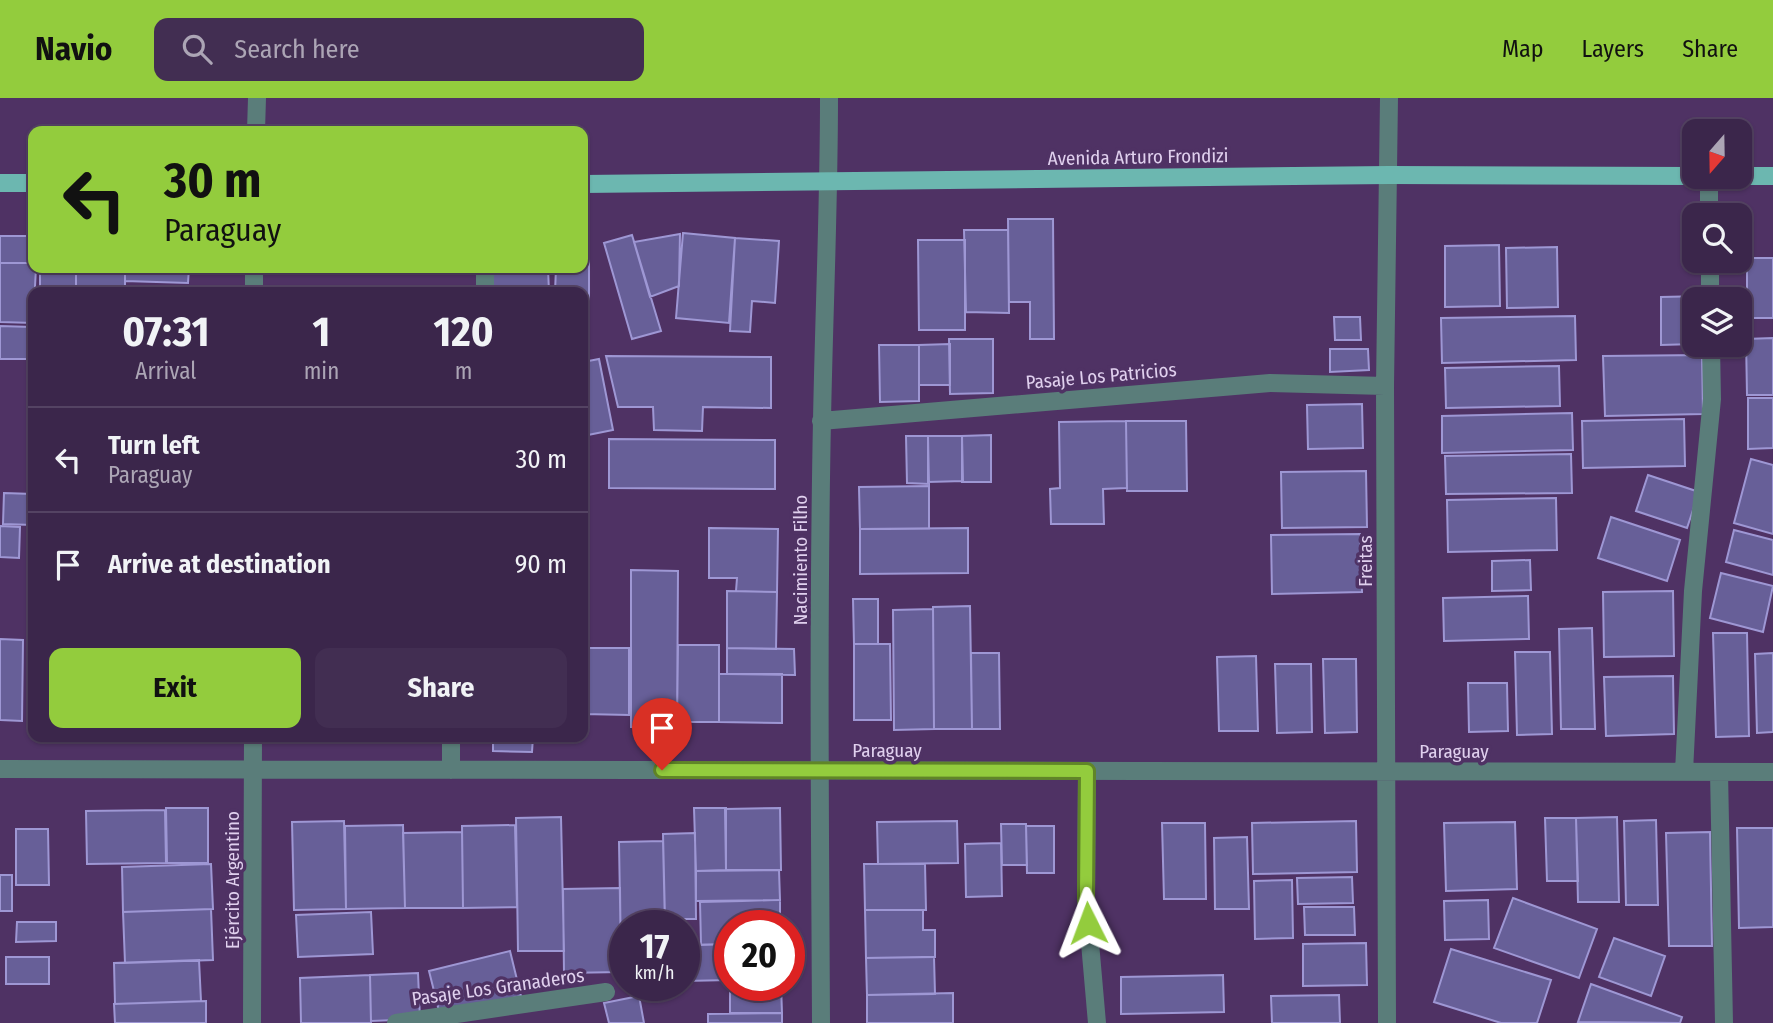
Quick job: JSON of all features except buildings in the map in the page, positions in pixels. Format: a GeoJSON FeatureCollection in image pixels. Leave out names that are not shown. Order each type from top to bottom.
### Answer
{"type":"FeatureCollection","features":[{"type":"Feature","properties":{"kind":"main road","name":"Avenida Arturo Frondizi"},"geometry":{"type":"LineString","coordinates":[[588,184],[1389,175],[1682,176]]}},
{"type":"Feature","properties":{"kind":"main road"},"geometry":{"type":"LineString","coordinates":[[1752,176],[1773,176]]}},
{"type":"Feature","properties":{"kind":"main road"},"geometry":{"type":"LineString","coordinates":[[0,183],[28,183]]}},
{"type":"Feature","properties":{"kind":"street"},"geometry":{"type":"LineString","coordinates":[[256,126],[257,98]]}},
{"type":"Feature","properties":{"kind":"street","name":"Nacimiento Filho"},"geometry":{"type":"LineString","coordinates":[[821,1023],[821,421],[829,98]]}},
{"type":"Feature","properties":{"kind":"street","name":"Freitas"},"geometry":{"type":"LineString","coordinates":[[1387,1023],[1385,386],[1390,98]]}},
{"type":"Feature","properties":{"kind":"street"},"geometry":{"type":"LineString","coordinates":[[1684,772],[1693,591],[1712,399],[1711,357]]}},
{"type":"Feature","properties":{"kind":"street","name":"Pasaje Los Patricios"},"geometry":{"type":"LineString","coordinates":[[821,421],[1270,383],[1385,386]]}},
{"type":"Feature","properties":{"kind":"street","name":"Ejército Argentino"},"geometry":{"type":"LineString","coordinates":[[252,1023],[253,742]]}},
{"type":"Feature","properties":{"kind":"street"},"geometry":{"type":"LineString","coordinates":[[451,742],[451,770]]}},
{"type":"Feature","properties":{"kind":"street","name":"Paraguay"},"geometry":{"type":"LineString","coordinates":[[0,769],[1773,772]]}},
{"type":"Feature","properties":{"kind":"street"},"geometry":{"type":"LineString","coordinates":[[1087,771],[1086,897],[1097,1023]]}},
{"type":"Feature","properties":{"kind":"street"},"geometry":{"type":"LineString","coordinates":[[1719,772],[1724,1023]]}},
{"type":"Feature","properties":{"kind":"street","name":"Pasaje Los Granaderos"},"geometry":{"type":"LineString","coordinates":[[396,1023],[606,992]]}},
{"type":"Feature","properties":{"kind":"route"},"geometry":{"type":"LineString","coordinates":[[662,770],[1087,771],[1088,923]]}}]}
